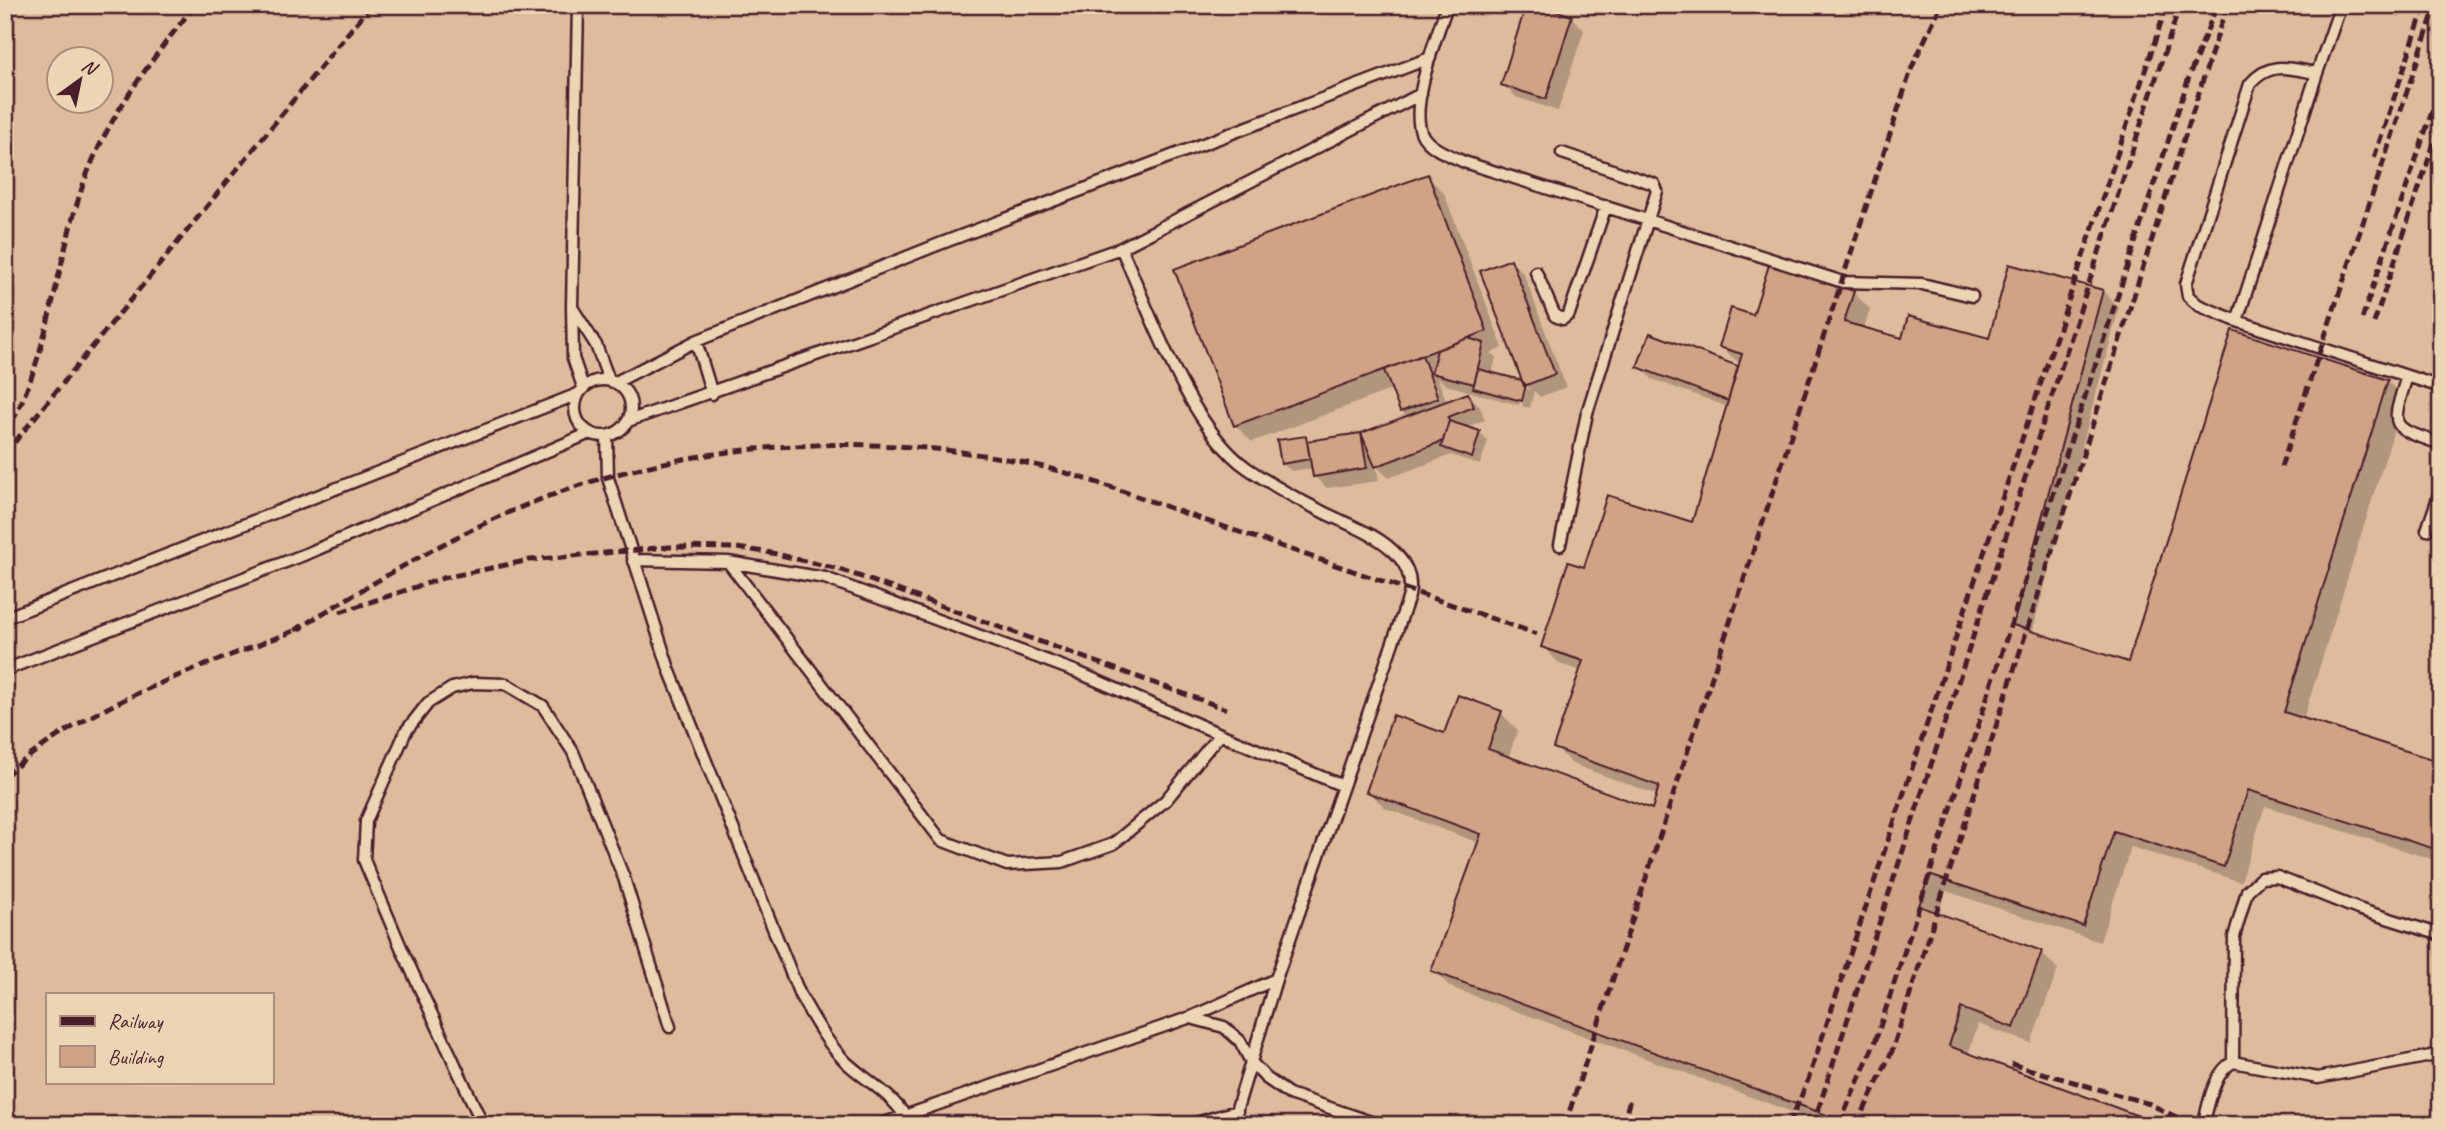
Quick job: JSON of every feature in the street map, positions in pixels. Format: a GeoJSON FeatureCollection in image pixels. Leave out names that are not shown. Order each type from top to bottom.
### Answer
{"type":"FeatureCollection","features":[{"type":"Feature","properties":{"kind":"lane"},"geometry":{"type":"LineString","coordinates":[[5,618],[581,391],[600,379],[613,381],[623,388],[631,404],[628,421],[623,428],[607,436],[590,433],[583,427],[575,412],[581,391],[573,358],[572,307],[578,5]]}},
{"type":"Feature","properties":{"kind":"lane"},"geometry":{"type":"LineString","coordinates":[[1447,5],[1421,94],[1419,120],[1423,135],[1435,148],[1464,162],[1843,282],[1922,284],[1972,296]]}},
{"type":"Feature","properties":{"kind":"lane"},"geometry":{"type":"LineString","coordinates":[[2237,321],[2341,5]]}},
{"type":"Feature","properties":{"kind":"lane"},"geometry":{"type":"LineString","coordinates":[[613,381],[695,341],[942,243],[1430,58]]}},
{"type":"Feature","properties":{"kind":"lane"},"geometry":{"type":"LineString","coordinates":[[2317,73],[2278,67],[2261,72],[2250,84],[2186,284],[2188,296],[2198,305],[2237,321],[2441,387]]}},
{"type":"Feature","properties":{"kind":"lane"},"geometry":{"type":"LineString","coordinates":[[628,421],[712,394],[1121,248],[1421,94]]}},
{"type":"Feature","properties":{"kind":"lane"},"geometry":{"type":"LineString","coordinates":[[1560,545],[1587,413],[1657,191],[1654,184],[1562,153]]}},
{"type":"Feature","properties":{"kind":"lane"},"geometry":{"type":"LineString","coordinates":[[1536,272],[1555,316],[1563,318],[1569,314],[1606,206]]}},
{"type":"Feature","properties":{"kind":"lane"},"geometry":{"type":"LineString","coordinates":[[1121,248],[1177,373],[1208,427],[1244,466],[1297,499],[1377,539],[1398,556],[1409,572],[1409,596],[1276,979],[1232,1125]]}},
{"type":"Feature","properties":{"kind":"lane"},"geometry":{"type":"LineString","coordinates":[[572,307],[596,345],[613,381]]}},
{"type":"Feature","properties":{"kind":"lane"},"geometry":{"type":"LineString","coordinates":[[695,341],[712,394]]}},
{"type":"Feature","properties":{"kind":"lane"},"geometry":{"type":"LineString","coordinates":[[2407,376],[2395,416],[2396,424],[2403,431],[2441,444]]}},
{"type":"Feature","properties":{"kind":"lane"},"geometry":{"type":"LineString","coordinates":[[5,670],[306,554],[590,433]]}},
{"type":"Feature","properties":{"kind":"lane"},"geometry":{"type":"LineString","coordinates":[[607,436],[608,478],[669,669],[800,995],[822,1035],[847,1063],[877,1085],[908,1120]]}},
{"type":"Feature","properties":{"kind":"lane"},"geometry":{"type":"LineString","coordinates":[[2427,530],[2441,489]]}},
{"type":"Feature","properties":{"kind":"lane"},"geometry":{"type":"LineString","coordinates":[[633,560],[728,562],[825,578],[1077,672],[1343,786]]}},
{"type":"Feature","properties":{"kind":"lane"},"geometry":{"type":"LineString","coordinates":[[728,562],[941,840],[1007,865],[1062,862],[1113,844],[1166,800],[1220,734]]}},
{"type":"Feature","properties":{"kind":"lane"},"geometry":{"type":"LineString","coordinates":[[483,1125],[402,952],[364,860],[366,821],[406,731],[428,704],[452,688],[473,683],[506,684],[543,706],[573,752],[624,878],[670,1027]]}},
{"type":"Feature","properties":{"kind":"lane"},"geometry":{"type":"LineString","coordinates":[[2233,1062],[2234,937],[2247,891],[2261,878],[2277,877],[2358,909],[2441,935]]}},
{"type":"Feature","properties":{"kind":"lane"},"geometry":{"type":"LineString","coordinates":[[878,1125],[908,1120],[1191,1017],[1276,979]]}},
{"type":"Feature","properties":{"kind":"lane"},"geometry":{"type":"LineString","coordinates":[[1191,1017],[1224,1027],[1240,1041],[1251,1062],[1266,1078],[1289,1094],[1380,1125]]}},
{"type":"Feature","properties":{"kind":"lane"},"geometry":{"type":"LineString","coordinates":[[2203,1125],[2218,1077],[2225,1067],[2233,1062],[2318,1078],[2441,1054]]}},
{"type":"Feature","properties":{"kind":"lane"},"geometry":{"type":"LineString","coordinates":[[1189,1125],[1237,1111]]}},
{"type":"Feature","properties":{"kind":"shaded area"},"geometry":{"type":"Polygon","coordinates":[[[5,5],[2441,5],[2441,1125],[5,1125],[5,5]]]}},
{"type":"Feature","properties":{"kind":"building"},"geometry":{"type":"Polygon","coordinates":[[[1526,5],[1539,5],[1572,16],[1546,99],[1501,85],[1526,5]]]}},
{"type":"Feature","properties":{"kind":"building"},"geometry":{"type":"Polygon","coordinates":[[[1428,174],[1487,331],[1234,426],[1174,269],[1428,174]]]}},
{"type":"Feature","properties":{"kind":"building"},"geometry":{"type":"Polygon","coordinates":[[[1511,259],[1555,374],[1524,386],[1480,271],[1511,259]]]}},
{"type":"Feature","properties":{"kind":"building"},"geometry":{"type":"Polygon","coordinates":[[[2009,264],[2103,290],[2013,625],[2128,662],[2232,330],[2388,380],[2284,712],[2441,762],[2441,851],[2248,790],[2224,867],[2114,831],[2083,926],[1929,875],[1919,906],[2042,951],[2014,1028],[1961,1008],[1949,1046],[2163,1125],[1854,1125],[1431,971],[1481,834],[1366,792],[1393,715],[1444,733],[1458,695],[1502,711],[1488,749],[1652,809],[1659,786],[1553,748],[1583,661],[1541,647],[1568,562],[1584,567],[1607,495],[1692,522],[1742,354],[1719,347],[1731,308],[1753,315],[1769,265],[1854,291],[1844,322],[1902,338],[1908,316],[1989,338],[2009,264]]]}},
{"type":"Feature","properties":{"kind":"building"},"geometry":{"type":"Polygon","coordinates":[[[1650,333],[1738,366],[1728,401],[1637,367],[1650,333]]]}},
{"type":"Feature","properties":{"kind":"building"},"geometry":{"type":"Polygon","coordinates":[[[1468,338],[1484,343],[1474,384],[1431,373],[1437,350],[1468,338]]]}},
{"type":"Feature","properties":{"kind":"building"},"geometry":{"type":"Polygon","coordinates":[[[1422,355],[1438,398],[1400,412],[1384,370],[1422,355]]]}},
{"type":"Feature","properties":{"kind":"building"},"geometry":{"type":"Polygon","coordinates":[[[1478,369],[1521,380],[1526,385],[1522,401],[1473,388],[1478,369]]]}},
{"type":"Feature","properties":{"kind":"building"},"geometry":{"type":"Polygon","coordinates":[[[1468,393],[1474,407],[1448,417],[1443,441],[1375,467],[1361,433],[1468,393]]]}},
{"type":"Feature","properties":{"kind":"building"},"geometry":{"type":"Polygon","coordinates":[[[1449,421],[1480,431],[1472,458],[1441,447],[1449,421]]]}},
{"type":"Feature","properties":{"kind":"building"},"geometry":{"type":"Polygon","coordinates":[[[1361,433],[1367,468],[1313,477],[1307,441],[1361,433]]]}},
{"type":"Feature","properties":{"kind":"building"},"geometry":{"type":"Polygon","coordinates":[[[1306,436],[1310,459],[1281,464],[1277,440],[1306,436]]]}},
{"type":"Feature","properties":{"kind":"railway"},"geometry":{"type":"LineString","coordinates":[[5,435],[32,376],[72,222],[91,165],[129,93],[195,5]]}},
{"type":"Feature","properties":{"kind":"railway"},"geometry":{"type":"LineString","coordinates":[[5,454],[371,5]]}},
{"type":"Feature","properties":{"kind":"railway"},"geometry":{"type":"LineString","coordinates":[[1565,1125],[1912,67],[1941,5]]}},
{"type":"Feature","properties":{"kind":"railway"},"geometry":{"type":"LineString","coordinates":[[1789,1125],[1808,1080],[2167,5]]}},
{"type":"Feature","properties":{"kind":"railway"},"geometry":{"type":"LineString","coordinates":[[1813,1125],[2180,5]]}},
{"type":"Feature","properties":{"kind":"railway"},"geometry":{"type":"LineString","coordinates":[[1839,1125],[1875,1042],[2190,74],[2217,5]]}},
{"type":"Feature","properties":{"kind":"railway"},"geometry":{"type":"LineString","coordinates":[[1857,1125],[1892,1051],[2227,5]]}},
{"type":"Feature","properties":{"kind":"railway"},"geometry":{"type":"LineString","coordinates":[[2374,158],[2425,5]]}},
{"type":"Feature","properties":{"kind":"railway"},"geometry":{"type":"LineString","coordinates":[[2281,467],[2436,5]]}},
{"type":"Feature","properties":{"kind":"railway"},"geometry":{"type":"LineString","coordinates":[[2362,319],[2441,85]]}},
{"type":"Feature","properties":{"kind":"railway"},"geometry":{"type":"LineString","coordinates":[[2374,323],[2441,122]]}},
{"type":"Feature","properties":{"kind":"railway"},"geometry":{"type":"LineString","coordinates":[[295,630],[414,560],[476,528],[539,500],[595,480],[653,465],[713,454],[773,447],[833,445],[953,451],[1012,460],[1063,472],[1537,634]]}},
{"type":"Feature","properties":{"kind":"railway"},"geometry":{"type":"LineString","coordinates":[[340,612],[443,578],[530,560],[669,547],[737,548],[772,553],[842,570],[1226,709]]}},
{"type":"Feature","properties":{"kind":"railway"},"geometry":{"type":"LineString","coordinates":[[5,776],[38,750],[110,707],[187,672],[304,627]]}},
{"type":"Feature","properties":{"kind":"railway"},"geometry":{"type":"LineString","coordinates":[[2011,1064],[2150,1104],[2192,1125]]}},
{"type":"Feature","properties":{"kind":"railway"},"geometry":{"type":"LineString","coordinates":[[1623,1125],[1630,1099]]}},
{"type":"Feature","properties":{"kind":"railway"},"geometry":{"type":"LineString","coordinates":[[1691,1125],[1693,1119]]}}]}
